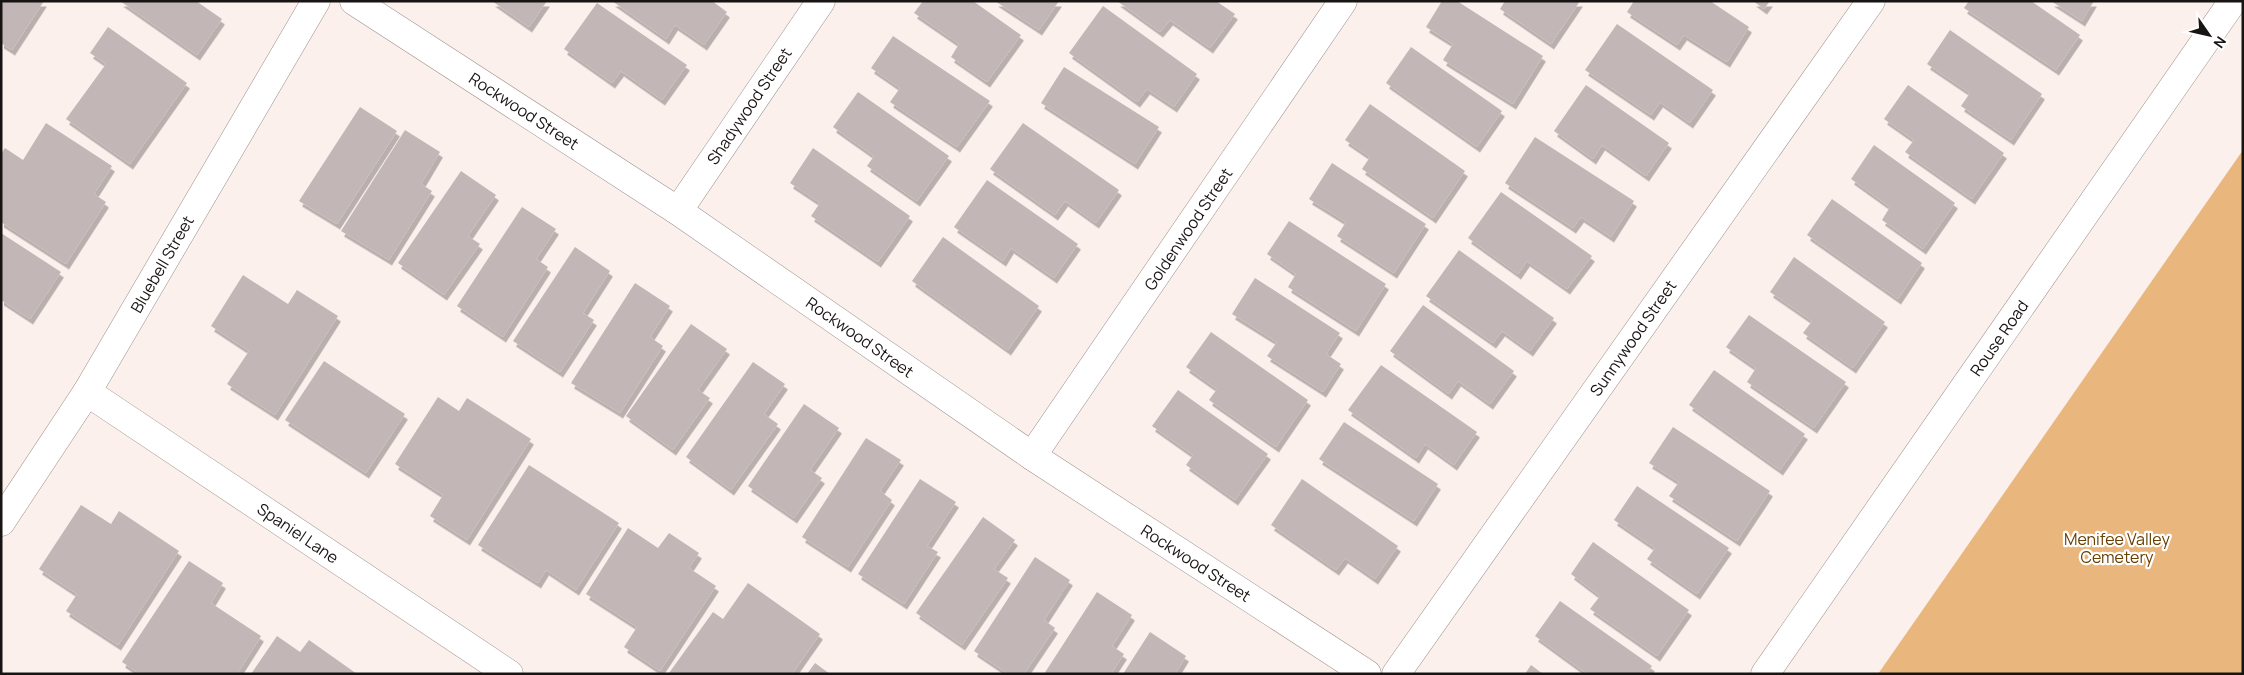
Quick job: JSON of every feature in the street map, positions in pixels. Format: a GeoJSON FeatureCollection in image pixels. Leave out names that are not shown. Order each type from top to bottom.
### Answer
{"type":"FeatureCollection","features":[{"type":"Feature","properties":{"kind":"street","name":"Bluebell Street"},"geometry":{"type":"LineString","coordinates":[[1,522],[87,392],[316,1]]}},
{"type":"Feature","properties":{"kind":"street","name":"Rockwood Street"},"geometry":{"type":"LineString","coordinates":[[354,1],[678,211],[1032,456],[1367,674]]}},
{"type":"Feature","properties":{"kind":"street","name":"Shadywood Street"},"geometry":{"type":"LineString","coordinates":[[678,211],[821,1]]}},
{"type":"Feature","properties":{"kind":"street","name":"Goldenwood Street"},"geometry":{"type":"LineString","coordinates":[[1032,456],[1343,1]]}},
{"type":"Feature","properties":{"kind":"street","name":"Sunnywood Street"},"geometry":{"type":"LineString","coordinates":[[1396,674],[1871,1]]}},
{"type":"Feature","properties":{"kind":"street","name":"Rouse Road"},"geometry":{"type":"LineString","coordinates":[[1765,674],[2232,1]]}},
{"type":"Feature","properties":{"kind":"street","name":"Spaniel Lane"},"geometry":{"type":"LineString","coordinates":[[87,392],[509,674]]}},
{"type":"Feature","properties":{"kind":"green space","name":"Menifee Valley Cemetery"},"geometry":{"type":"Polygon","coordinates":[[[2243,150],[2243,674],[1878,674],[2243,150]]]}},
{"type":"Feature","properties":{"kind":"building"},"geometry":{"type":"Polygon","coordinates":[[[1,1],[44,1],[12,50],[1,43],[1,1]]]}},
{"type":"Feature","properties":{"kind":"building"},"geometry":{"type":"Polygon","coordinates":[[[120,1],[196,1],[222,19],[197,55],[120,1]]]}},
{"type":"Feature","properties":{"kind":"building"},"geometry":{"type":"Polygon","coordinates":[[[492,1],[547,1],[529,27],[492,1]]]}},
{"type":"Feature","properties":{"kind":"building"},"geometry":{"type":"Polygon","coordinates":[[[612,1],[712,1],[727,12],[704,45],[675,25],[666,39],[612,1]]]}},
{"type":"Feature","properties":{"kind":"building"},"geometry":{"type":"Polygon","coordinates":[[[923,1],[973,1],[1021,35],[987,82],[951,57],[959,44],[914,13],[923,1]]]}},
{"type":"Feature","properties":{"kind":"building"},"geometry":{"type":"Polygon","coordinates":[[[995,1],[1059,1],[1039,30],[995,1]]]}},
{"type":"Feature","properties":{"kind":"building"},"geometry":{"type":"Polygon","coordinates":[[[1117,1],[1216,1],[1235,14],[1210,48],[1170,20],[1160,32],[1117,1]]]}},
{"type":"Feature","properties":{"kind":"building"},"geometry":{"type":"Polygon","coordinates":[[[1442,1],[1457,1],[1543,56],[1513,104],[1443,60],[1453,44],[1426,27],[1442,1]]]}},
{"type":"Feature","properties":{"kind":"building"},"geometry":{"type":"Polygon","coordinates":[[[1505,1],[1580,1],[1551,44],[1500,9],[1505,1]]]}},
{"type":"Feature","properties":{"kind":"building"},"geometry":{"type":"Polygon","coordinates":[[[1634,1],[1710,1],[1749,27],[1727,62],[1684,35],[1677,45],[1627,12],[1634,1]]]}},
{"type":"Feature","properties":{"kind":"building"},"geometry":{"type":"Polygon","coordinates":[[[1753,1],[1770,1],[1764,9],[1753,1]]]}},
{"type":"Feature","properties":{"kind":"building"},"geometry":{"type":"Polygon","coordinates":[[[1969,1],[2031,1],[2080,35],[2056,70],[1964,8],[1969,1]]]}},
{"type":"Feature","properties":{"kind":"building"},"geometry":{"type":"Polygon","coordinates":[[[2051,1],[2094,1],[2082,21],[2051,1]]]}},
{"type":"Feature","properties":{"kind":"building"},"geometry":{"type":"Polygon","coordinates":[[[597,3],[687,65],[662,100],[621,71],[612,83],[564,49],[597,3]]]}},
{"type":"Feature","properties":{"kind":"building"},"geometry":{"type":"Polygon","coordinates":[[[1103,6],[1197,74],[1174,107],[1147,89],[1137,102],[1069,53],[1103,6]]]}},
{"type":"Feature","properties":{"kind":"building"},"geometry":{"type":"Polygon","coordinates":[[[1617,24],[1713,90],[1690,123],[1660,102],[1651,115],[1585,70],[1617,24]]]}},
{"type":"Feature","properties":{"kind":"building"},"geometry":{"type":"Polygon","coordinates":[[[108,27],[187,83],[130,164],[66,119],[106,64],[90,53],[108,27]]]}},
{"type":"Feature","properties":{"kind":"building"},"geometry":{"type":"Polygon","coordinates":[[[1950,30],[2042,94],[2011,140],[1961,106],[1970,93],[1927,64],[1950,30]]]}},
{"type":"Feature","properties":{"kind":"building"},"geometry":{"type":"Polygon","coordinates":[[[893,36],[990,101],[957,147],[890,102],[900,88],[871,68],[893,36]]]}},
{"type":"Feature","properties":{"kind":"building"},"geometry":{"type":"Polygon","coordinates":[[[1411,47],[1502,111],[1477,147],[1386,83],[1411,47]]]}},
{"type":"Feature","properties":{"kind":"building"},"geometry":{"type":"Polygon","coordinates":[[[1064,67],[1159,127],[1135,164],[1041,103],[1064,67]]]}},
{"type":"Feature","properties":{"kind":"building"},"geometry":{"type":"Polygon","coordinates":[[[1586,85],[1669,143],[1646,176],[1602,145],[1593,159],[1554,131],[1586,85]]]}},
{"type":"Feature","properties":{"kind":"building"},"geometry":{"type":"Polygon","coordinates":[[[1908,85],[2004,153],[1972,199],[1905,152],[1914,140],[1884,119],[1908,85]]]}},
{"type":"Feature","properties":{"kind":"building"},"geometry":{"type":"Polygon","coordinates":[[[858,92],[949,156],[917,201],[867,166],[874,156],[833,127],[858,92]]]}},
{"type":"Feature","properties":{"kind":"building"},"geometry":{"type":"Polygon","coordinates":[[[1370,104],[1465,171],[1433,218],[1362,169],[1370,157],[1345,140],[1370,104]]]}},
{"type":"Feature","properties":{"kind":"building"},"geometry":{"type":"Polygon","coordinates":[[[360,107],[397,131],[337,224],[299,201],[360,107]]]}},
{"type":"Feature","properties":{"kind":"building"},"geometry":{"type":"Polygon","coordinates":[[[46,123],[112,166],[94,194],[106,202],[66,264],[1,222],[1,154],[5,148],[23,160],[46,123]]]}},
{"type":"Feature","properties":{"kind":"building"},"geometry":{"type":"Polygon","coordinates":[[[1023,123],[1119,190],[1096,223],[1065,201],[1055,215],[990,169],[1023,123]]]}},
{"type":"Feature","properties":{"kind":"building"},"geometry":{"type":"Polygon","coordinates":[[[405,130],[440,152],[421,184],[432,191],[389,260],[341,231],[405,130]]]}},
{"type":"Feature","properties":{"kind":"building"},"geometry":{"type":"Polygon","coordinates":[[[1535,137],[1634,201],[1611,237],[1581,217],[1573,228],[1505,183],[1535,137]]]}},
{"type":"Feature","properties":{"kind":"building"},"geometry":{"type":"Polygon","coordinates":[[[1874,145],[1955,203],[1923,249],[1882,220],[1890,207],[1851,179],[1874,145]]]}},
{"type":"Feature","properties":{"kind":"building"},"geometry":{"type":"Polygon","coordinates":[[[813,148],[910,216],[878,262],[811,216],[820,203],[790,183],[813,148]]]}},
{"type":"Feature","properties":{"kind":"building"},"geometry":{"type":"Polygon","coordinates":[[[1332,163],[1426,224],[1394,273],[1337,236],[1346,222],[1309,199],[1332,163]]]}},
{"type":"Feature","properties":{"kind":"building"},"geometry":{"type":"Polygon","coordinates":[[[461,171],[496,195],[468,236],[480,244],[444,295],[398,263],[461,171]]]}},
{"type":"Feature","properties":{"kind":"building"},"geometry":{"type":"Polygon","coordinates":[[[987,180],[1078,244],[1054,278],[1011,248],[1003,261],[954,227],[987,180]]]}},
{"type":"Feature","properties":{"kind":"building"},"geometry":{"type":"Polygon","coordinates":[[[1501,192],[1592,256],[1567,289],[1527,261],[1518,274],[1468,238],[1501,192]]]}},
{"type":"Feature","properties":{"kind":"building"},"geometry":{"type":"Polygon","coordinates":[[[1832,199],[1922,263],[1898,299],[1807,235],[1832,199]]]}},
{"type":"Feature","properties":{"kind":"building"},"geometry":{"type":"Polygon","coordinates":[[[522,207],[556,229],[536,259],[548,267],[503,337],[457,306],[522,207]]]}},
{"type":"Feature","properties":{"kind":"building"},"geometry":{"type":"Polygon","coordinates":[[[1289,221],[1386,284],[1356,331],[1288,287],[1296,274],[1267,254],[1289,221]]]}},
{"type":"Feature","properties":{"kind":"building"},"geometry":{"type":"Polygon","coordinates":[[[1,233],[61,272],[30,319],[1,300],[1,233]]]}},
{"type":"Feature","properties":{"kind":"building"},"geometry":{"type":"Polygon","coordinates":[[[943,237],[1039,306],[1008,350],[912,281],[943,237]]]}},
{"type":"Feature","properties":{"kind":"building"},"geometry":{"type":"Polygon","coordinates":[[[575,247],[610,271],[583,313],[594,320],[560,372],[513,341],[575,247]]]}},
{"type":"Feature","properties":{"kind":"building"},"geometry":{"type":"Polygon","coordinates":[[[1459,250],[1554,318],[1530,351],[1502,331],[1493,343],[1426,296],[1459,250]]]}},
{"type":"Feature","properties":{"kind":"building"},"geometry":{"type":"Polygon","coordinates":[[[1794,257],[1885,322],[1853,368],[1803,333],[1812,321],[1770,292],[1794,257]]]}},
{"type":"Feature","properties":{"kind":"building"},"geometry":{"type":"Polygon","coordinates":[[[243,275],[288,304],[297,290],[338,316],[275,415],[227,384],[249,351],[211,326],[243,275]]]}},
{"type":"Feature","properties":{"kind":"building"},"geometry":{"type":"Polygon","coordinates":[[[1255,278],[1340,333],[1326,354],[1341,364],[1323,392],[1267,356],[1277,342],[1232,314],[1255,278]]]}},
{"type":"Feature","properties":{"kind":"building"},"geometry":{"type":"Polygon","coordinates":[[[635,283],[670,306],[650,337],[663,346],[620,413],[571,383],[635,283]]]}},
{"type":"Feature","properties":{"kind":"building"},"geometry":{"type":"Polygon","coordinates":[[[1423,305],[1514,371],[1490,404],[1458,381],[1449,394],[1390,351],[1423,305]]]}},
{"type":"Feature","properties":{"kind":"building"},"geometry":{"type":"Polygon","coordinates":[[[1749,315],[1846,382],[1814,428],[1747,382],[1756,368],[1726,347],[1749,315]]]}},
{"type":"Feature","properties":{"kind":"building"},"geometry":{"type":"Polygon","coordinates":[[[691,324],[727,349],[698,390],[710,398],[673,450],[626,416],[691,324]]]}},
{"type":"Feature","properties":{"kind":"building"},"geometry":{"type":"Polygon","coordinates":[[[1211,332],[1308,400],[1276,447],[1209,400],[1217,389],[1186,367],[1211,332]]]}},
{"type":"Feature","properties":{"kind":"building"},"geometry":{"type":"Polygon","coordinates":[[[324,361],[405,414],[366,473],[285,420],[324,361]]]}},
{"type":"Feature","properties":{"kind":"building"},"geometry":{"type":"Polygon","coordinates":[[[753,362],[785,384],[764,414],[778,424],[731,490],[686,457],[753,362]]]}},
{"type":"Feature","properties":{"kind":"building"},"geometry":{"type":"Polygon","coordinates":[[[1381,365],[1477,432],[1454,465],[1425,444],[1416,458],[1348,410],[1381,365]]]}},
{"type":"Feature","properties":{"kind":"building"},"geometry":{"type":"Polygon","coordinates":[[[1714,370],[1805,434],[1780,470],[1689,405],[1714,370]]]}},
{"type":"Feature","properties":{"kind":"building"},"geometry":{"type":"Polygon","coordinates":[[[1178,390],[1268,454],[1235,500],[1186,465],[1193,455],[1152,426],[1178,390]]]}},
{"type":"Feature","properties":{"kind":"building"},"geometry":{"type":"Polygon","coordinates":[[[438,397],[459,411],[467,398],[531,439],[467,540],[430,516],[443,495],[395,464],[438,397]]]}},
{"type":"Feature","properties":{"kind":"building"},"geometry":{"type":"Polygon","coordinates":[[[804,404],[839,428],[810,470],[822,478],[794,518],[748,486],[804,404]]]}},
{"type":"Feature","properties":{"kind":"building"},"geometry":{"type":"Polygon","coordinates":[[[1344,422],[1438,484],[1414,521],[1319,459],[1344,422]]]}},
{"type":"Feature","properties":{"kind":"building"},"geometry":{"type":"Polygon","coordinates":[[[1673,427],[1770,491],[1737,541],[1669,496],[1679,482],[1649,463],[1673,427]]]}},
{"type":"Feature","properties":{"kind":"building"},"geometry":{"type":"Polygon","coordinates":[[[866,438],[901,460],[880,491],[892,500],[848,567],[802,537],[866,438]]]}},
{"type":"Feature","properties":{"kind":"building"},"geometry":{"type":"Polygon","coordinates":[[[529,465],[619,523],[576,590],[546,570],[538,583],[478,545],[529,465]]]}},
{"type":"Feature","properties":{"kind":"building"},"geometry":{"type":"Polygon","coordinates":[[[920,479],[956,502],[927,546],[938,552],[904,604],[858,574],[920,479]]]}},
{"type":"Feature","properties":{"kind":"building"},"geometry":{"type":"Polygon","coordinates":[[[1302,479],[1398,546],[1375,579],[1345,558],[1336,570],[1271,525],[1302,479]]]}},
{"type":"Feature","properties":{"kind":"building"},"geometry":{"type":"Polygon","coordinates":[[[1637,486],[1729,548],[1697,594],[1647,559],[1655,548],[1614,520],[1637,486]]]}},
{"type":"Feature","properties":{"kind":"building"},"geometry":{"type":"Polygon","coordinates":[[[81,505],[111,524],[119,511],[179,551],[118,645],[66,611],[77,594],[39,569],[81,505]]]}},
{"type":"Feature","properties":{"kind":"building"},"geometry":{"type":"Polygon","coordinates":[[[983,517],[1015,540],[994,569],[1008,578],[962,645],[916,613],[983,517]]]}},
{"type":"Feature","properties":{"kind":"building"},"geometry":{"type":"Polygon","coordinates":[[[628,528],[658,548],[669,533],[699,553],[689,568],[716,586],[660,671],[624,647],[637,627],[586,594],[628,528]]]}},
{"type":"Feature","properties":{"kind":"building"},"geometry":{"type":"Polygon","coordinates":[[[1593,542],[1689,610],[1657,656],[1590,609],[1600,596],[1571,574],[1593,542]]]}},
{"type":"Feature","properties":{"kind":"building"},"geometry":{"type":"Polygon","coordinates":[[[1035,557],[1070,580],[1044,620],[1055,628],[1024,674],[1008,674],[974,651],[1035,557]]]}},
{"type":"Feature","properties":{"kind":"building"},"geometry":{"type":"Polygon","coordinates":[[[189,561],[223,583],[211,603],[261,636],[237,674],[140,674],[122,662],[189,561]]]}},
{"type":"Feature","properties":{"kind":"building"},"geometry":{"type":"Polygon","coordinates":[[[748,583],[820,634],[792,674],[669,673],[713,612],[723,619],[748,583]]]}},
{"type":"Feature","properties":{"kind":"building"},"geometry":{"type":"Polygon","coordinates":[[[1097,592],[1132,615],[1112,646],[1124,654],[1111,674],[1044,674],[1097,592]]]}},
{"type":"Feature","properties":{"kind":"building"},"geometry":{"type":"Polygon","coordinates":[[[1560,601],[1652,666],[1646,674],[1587,674],[1535,636],[1560,601]]]}},
{"type":"Feature","properties":{"kind":"building"},"geometry":{"type":"Polygon","coordinates":[[[1150,632],[1186,656],[1175,674],[1123,674],[1150,632]]]}},
{"type":"Feature","properties":{"kind":"building"},"geometry":{"type":"Polygon","coordinates":[[[277,636],[300,652],[309,640],[357,674],[251,674],[277,636]]]}},
{"type":"Feature","properties":{"kind":"building"},"geometry":{"type":"Polygon","coordinates":[[[815,663],[830,674],[807,674],[815,663]]]}},
{"type":"Feature","properties":{"kind":"building"},"geometry":{"type":"Polygon","coordinates":[[[1531,665],[1543,674],[1525,674],[1531,665]]]}}]}
